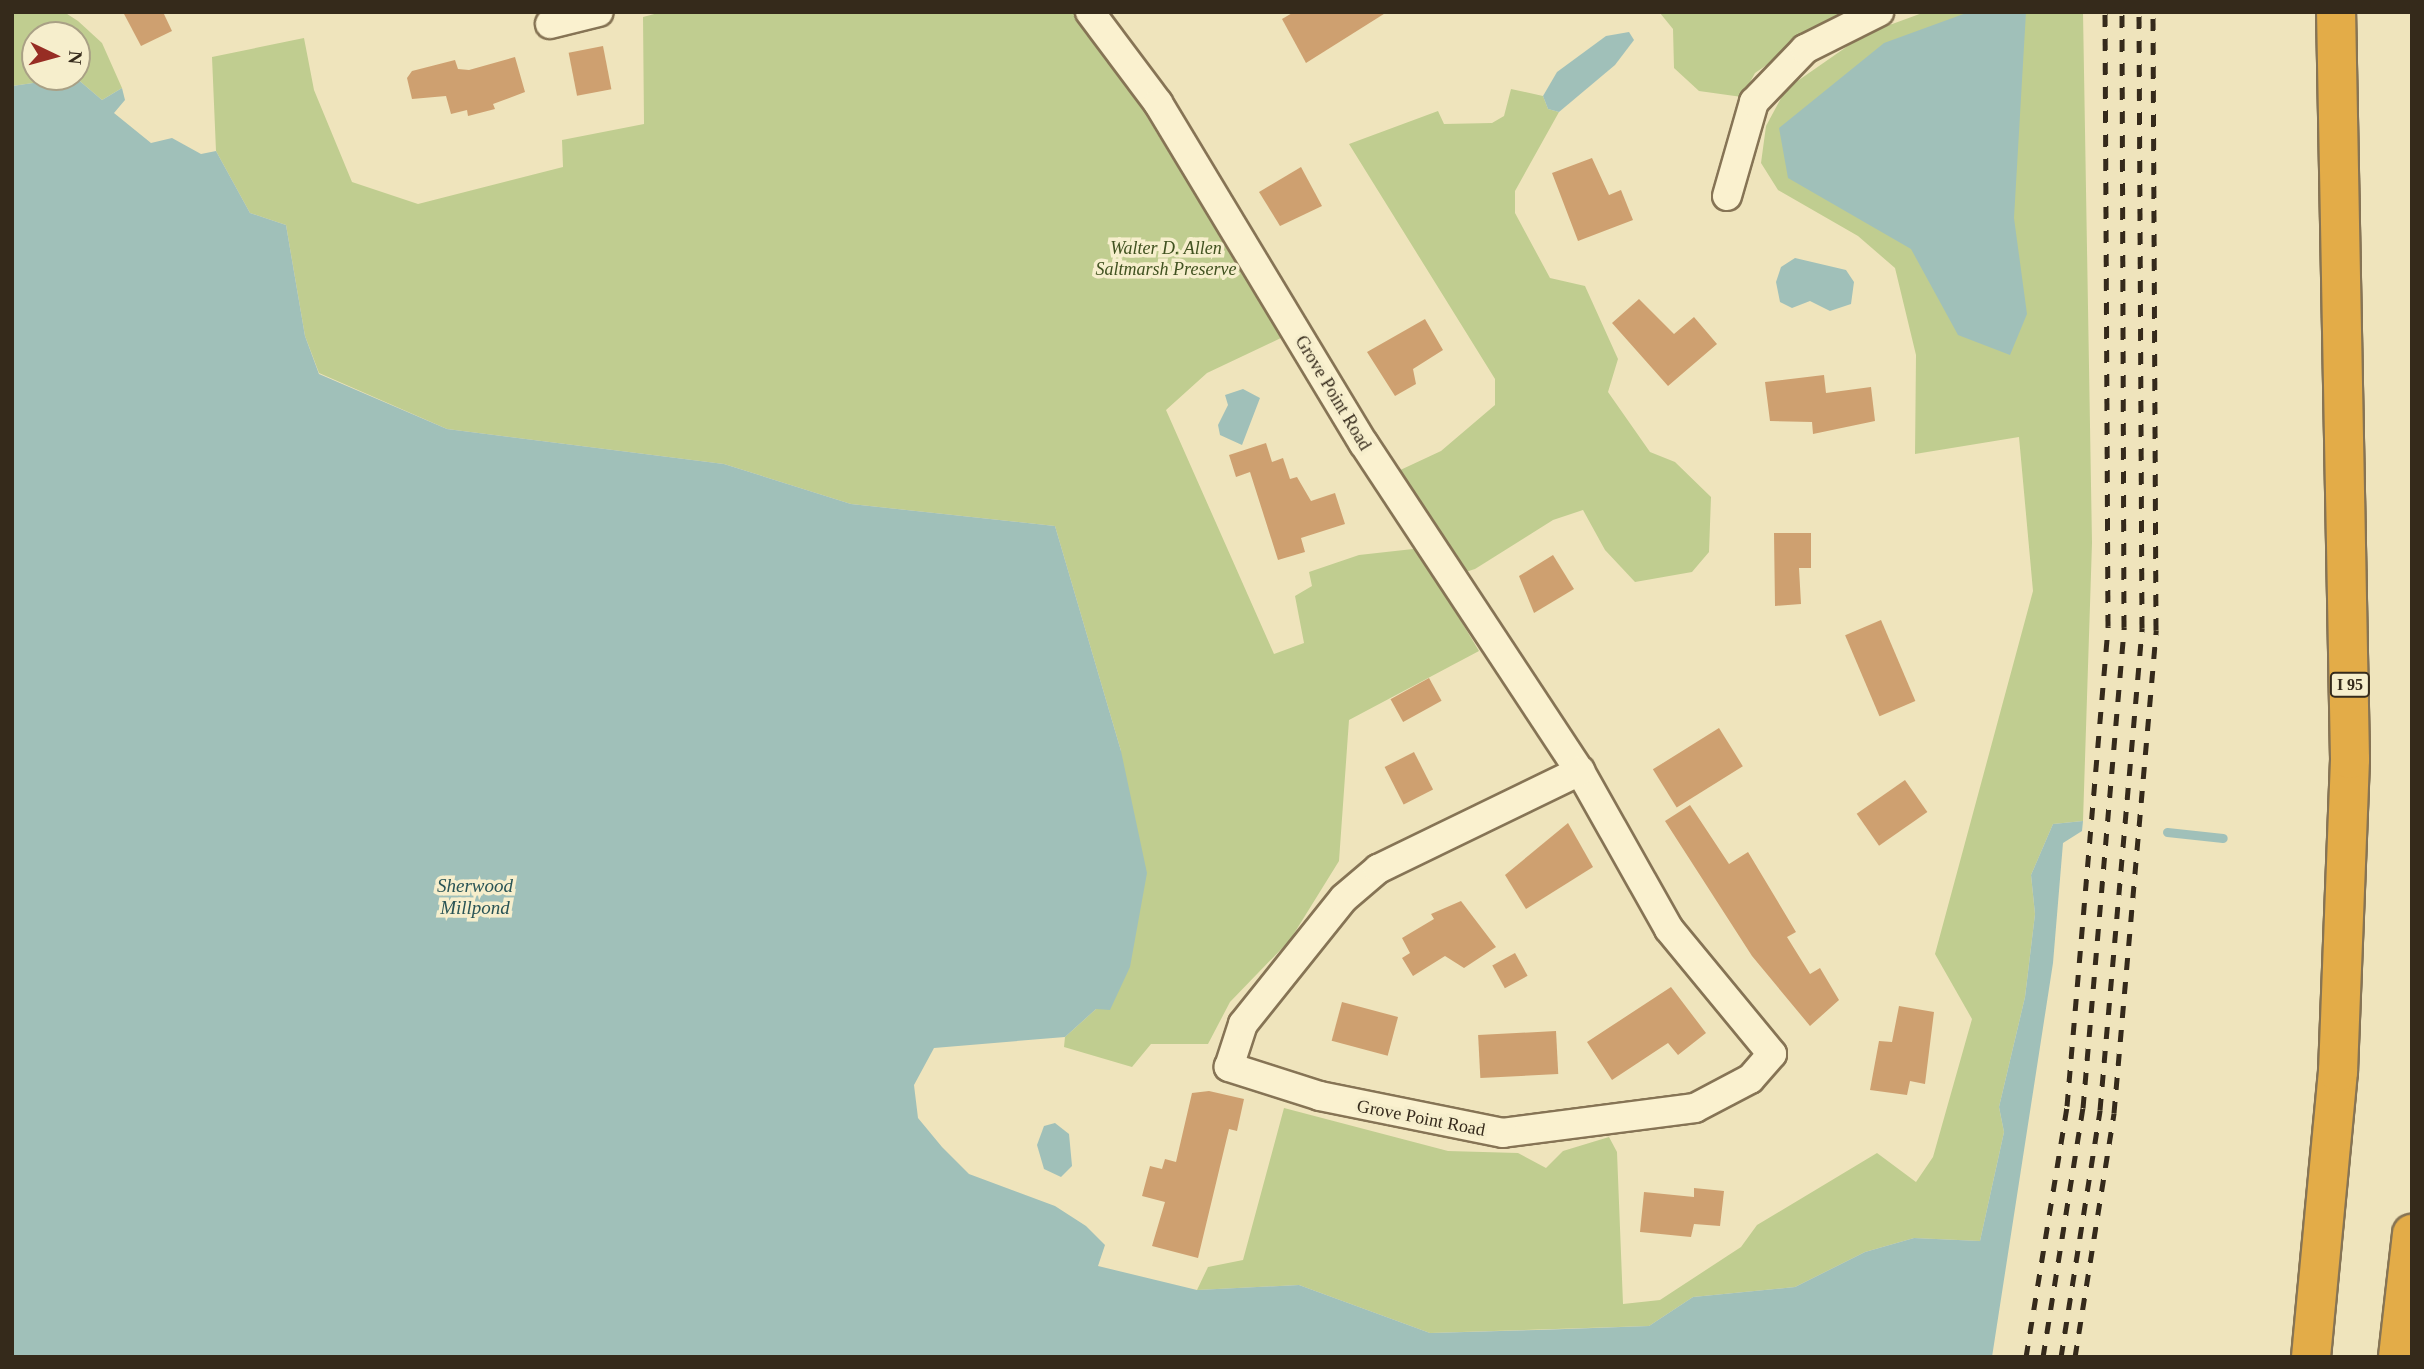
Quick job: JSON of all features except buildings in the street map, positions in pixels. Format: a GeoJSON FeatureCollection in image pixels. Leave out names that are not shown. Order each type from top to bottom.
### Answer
{"type":"FeatureCollection","features":[{"type":"Feature","properties":{"kind":"highway","name":"I 95"},"geometry":{"type":"LineString","coordinates":[[2311,1357],[2337,1085],[2348,838],[2336,12]]}},
{"type":"Feature","properties":{"kind":"highway"},"geometry":{"type":"LineString","coordinates":[[2398,1357],[2412,1234]]}},
{"type":"Feature","properties":{"kind":"street"},"geometry":{"type":"LineString","coordinates":[[550,24],[599,12]]}},
{"type":"Feature","properties":{"kind":"street","name":"Grove Point Road"},"geometry":{"type":"LineString","coordinates":[[1090,12],[1158,103],[1364,444],[1580,771],[1670,929],[1772,1054],[1749,1079],[1695,1108],[1503,1133],[1331,1099],[1230,1067],[1243,1024],[1335,907],[1369,876],[1580,771]]}},
{"type":"Feature","properties":{"kind":"street"},"geometry":{"type":"LineString","coordinates":[[1727,196],[1754,102],[1805,49],[1879,12]]}},
{"type":"Feature","properties":{"kind":"green space"},"geometry":{"type":"Polygon","coordinates":[[[12,12],[64,12],[78,21],[21,21],[21,85],[12,86],[12,12]]]}},
{"type":"Feature","properties":{"kind":"green space","name":"Walter D. Allen Saltmarsh Preserve"},"geometry":{"type":"Polygon","coordinates":[[[662,12],[1082,12],[1283,337],[1207,373],[1166,410],[1274,654],[1304,643],[1295,596],[1312,586],[1309,572],[1359,555],[1413,549],[1434,535],[1396,472],[1441,451],[1495,405],[1495,379],[1349,144],[1438,111],[1444,124],[1492,123],[1504,116],[1511,89],[1543,96],[1548,109],[1559,112],[1515,191],[1515,213],[1550,278],[1585,286],[1618,359],[1608,392],[1650,452],[1675,462],[1711,497],[1709,552],[1692,572],[1635,582],[1605,550],[1583,510],[1553,520],[1475,569],[1437,581],[1479,651],[1349,720],[1339,861],[1290,940],[1230,1002],[1208,1044],[1151,1044],[1132,1067],[1064,1047],[1065,1037],[1096,1009],[1121,751],[1055,526],[851,504],[724,464],[447,429],[319,373],[305,336],[286,225],[250,213],[216,151],[212,57],[304,38],[314,90],[352,182],[418,204],[563,167],[562,140],[644,124],[643,17],[662,12]]]}},
{"type":"Feature","properties":{"kind":"green space"},"geometry":{"type":"Polygon","coordinates":[[[1844,12],[1755,73],[1742,97],[1699,91],[1674,68],[1673,29],[1660,13],[1844,12]]]}},
{"type":"Feature","properties":{"kind":"green space"},"geometry":{"type":"Polygon","coordinates":[[[1925,12],[2083,12],[2092,543],[2083,821],[2053,824],[2031,875],[2035,914],[2025,997],[1999,1107],[2004,1132],[1980,1241],[1914,1238],[1865,1252],[1795,1287],[1693,1297],[1649,1326],[1430,1333],[1299,1285],[1197,1290],[1208,1267],[1243,1260],[1284,1108],[1448,1151],[1518,1153],[1546,1168],[1563,1151],[1609,1137],[1617,1152],[1623,1304],[1660,1300],[1741,1247],[1757,1225],[1877,1153],[1916,1182],[1933,1157],[1972,1019],[1935,954],[2033,591],[2019,437],[1915,454],[1916,355],[1895,268],[1858,236],[1778,190],[1761,163],[1766,126],[1786,89],[1865,34],[1925,12]]]}},
{"type":"Feature","properties":{"kind":"green space"},"geometry":{"type":"Polygon","coordinates":[[[91,33],[102,43],[122,88],[102,100],[91,91],[91,33]]]}},
{"type":"Feature","properties":{"kind":"water"},"geometry":{"type":"Polygon","coordinates":[[[1969,12],[2026,12],[2014,218],[2027,314],[2010,355],[1958,335],[1911,249],[1788,178],[1779,128],[1884,43],[1969,12]]]}},
{"type":"Feature","properties":{"kind":"water"},"geometry":{"type":"Polygon","coordinates":[[[1629,32],[1634,40],[1615,65],[1559,112],[1548,109],[1543,96],[1557,72],[1606,36],[1629,32]]]}},
{"type":"Feature","properties":{"kind":"water","name":"Sherwood Millpond"},"geometry":{"type":"Polygon","coordinates":[[[21,85],[21,91],[91,91],[102,100],[122,88],[125,100],[114,113],[151,143],[172,138],[201,154],[216,151],[250,213],[286,225],[305,336],[319,374],[447,429],[724,464],[851,504],[1055,526],[1121,751],[1147,873],[1130,967],[1110,1010],[1096,1009],[1065,1037],[934,1048],[914,1085],[918,1118],[969,1174],[1055,1206],[1086,1226],[1105,1245],[1098,1266],[1197,1290],[1299,1285],[1430,1333],[1537,1330],[1649,1326],[1693,1297],[1795,1287],[1865,1252],[1914,1238],[1980,1241],[2004,1132],[1999,1107],[2025,997],[2035,914],[2031,875],[2053,824],[2083,821],[2082,831],[2063,843],[2053,963],[1992,1357],[12,1357],[12,86],[21,85]]]}},
{"type":"Feature","properties":{"kind":"water"},"geometry":{"type":"Polygon","coordinates":[[[1795,258],[1846,270],[1854,282],[1851,304],[1830,311],[1810,301],[1792,308],[1780,302],[1776,282],[1781,267],[1795,258]]]}},
{"type":"Feature","properties":{"kind":"water"},"geometry":{"type":"Polygon","coordinates":[[[1243,389],[1260,398],[1242,445],[1220,435],[1218,425],[1228,405],[1225,395],[1243,389]]]}},
{"type":"Feature","properties":{"kind":"water"},"geometry":{"type":"Polygon","coordinates":[[[1055,1123],[1069,1134],[1072,1166],[1061,1177],[1044,1169],[1037,1145],[1044,1126],[1055,1123]]]}},
{"type":"Feature","properties":{"kind":"waterway"},"geometry":{"type":"LineString","coordinates":[[2167,832],[2223,838]]}},
{"type":"Feature","properties":{"kind":"railway"},"geometry":{"type":"LineString","coordinates":[[2026,1357],[2067,1106],[2108,626],[2105,12]]}},
{"type":"Feature","properties":{"kind":"railway"},"geometry":{"type":"LineString","coordinates":[[2043,1357],[2083,1108],[2124,627],[2122,12]]}},
{"type":"Feature","properties":{"kind":"railway"},"geometry":{"type":"LineString","coordinates":[[2061,1357],[2100,1110],[2142,628],[2139,12]]}},
{"type":"Feature","properties":{"kind":"railway"},"geometry":{"type":"LineString","coordinates":[[2075,1357],[2114,1113],[2156,630],[2153,12]]}}]}
